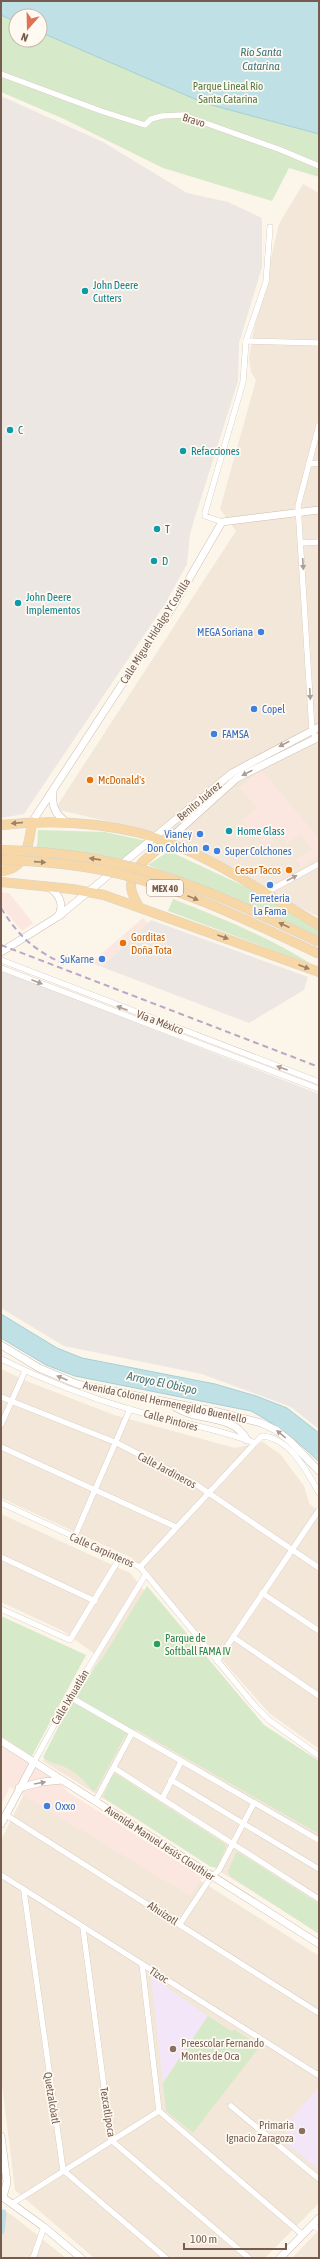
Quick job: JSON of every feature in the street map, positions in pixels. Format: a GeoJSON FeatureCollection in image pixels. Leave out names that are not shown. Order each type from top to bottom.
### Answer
{"type":"FeatureCollection","features":[{"type":"Feature","properties":{"kind":"main road"},"geometry":{"type":"LineString","coordinates":[[1,871],[15,867],[22,858],[30,843],[32,822]]}},
{"type":"Feature","properties":{"kind":"main road"},"geometry":{"type":"LineString","coordinates":[[1,825],[32,822],[118,828],[155,838],[199,857],[265,893],[319,925]]}},
{"type":"Feature","properties":{"kind":"main road"},"geometry":{"type":"LineString","coordinates":[[139,907],[131,891],[132,879],[140,865],[166,842]]}},
{"type":"Feature","properties":{"kind":"main road","name":"MEX 40"},"geometry":{"type":"LineString","coordinates":[[1,850],[34,851],[109,862],[155,874],[220,897],[319,942]]}},
{"type":"Feature","properties":{"kind":"main road","name":"MEX 40"},"geometry":{"type":"LineString","coordinates":[[1,860],[65,864],[108,871],[153,884],[231,914],[319,954]]}},
{"type":"Feature","properties":{"kind":"main road"},"geometry":{"type":"LineString","coordinates":[[1,882],[91,891],[319,972]]}},
{"type":"Feature","properties":{"kind":"street","name":"Bravo"},"geometry":{"type":"LineString","coordinates":[[1,74],[101,111],[145,125],[152,119],[162,116],[183,115],[281,150],[319,166]]}},
{"type":"Feature","properties":{"kind":"street"},"geometry":{"type":"LineString","coordinates":[[270,227],[266,282],[246,341],[243,382],[205,516],[222,522],[299,511],[319,510]]}},
{"type":"Feature","properties":{"kind":"street"},"geometry":{"type":"LineString","coordinates":[[246,341],[319,343]]}},
{"type":"Feature","properties":{"kind":"street"},"geometry":{"type":"LineString","coordinates":[[317,737],[301,544],[299,500],[319,425]]}},
{"type":"Feature","properties":{"kind":"street"},"geometry":{"type":"LineString","coordinates":[[309,464],[319,463]]}},
{"type":"Feature","properties":{"kind":"street","name":"Calle Miguel Hidalgo Y Costilla"},"geometry":{"type":"LineString","coordinates":[[32,822],[55,784],[175,602],[222,522]]}},
{"type":"Feature","properties":{"kind":"street"},"geometry":{"type":"LineString","coordinates":[[301,544],[319,542]]}},
{"type":"Feature","properties":{"kind":"street","name":"Benito Juárez"},"geometry":{"type":"LineString","coordinates":[[59,916],[232,773],[266,753],[316,728]]}},
{"type":"Feature","properties":{"kind":"street","name":"Benito Juárez"},"geometry":{"type":"LineString","coordinates":[[166,842],[231,782],[317,737]]}},
{"type":"Feature","properties":{"kind":"street"},"geometry":{"type":"LineString","coordinates":[[266,753],[270,761]]}},
{"type":"Feature","properties":{"kind":"street"},"geometry":{"type":"LineString","coordinates":[[55,784],[52,796],[54,808],[60,818],[70,824]]}},
{"type":"Feature","properties":{"kind":"street"},"geometry":{"type":"LineString","coordinates":[[265,893],[319,864]]}},
{"type":"Feature","properties":{"kind":"street"},"geometry":{"type":"LineString","coordinates":[[46,886],[53,889],[60,902],[61,910],[59,916]]}},
{"type":"Feature","properties":{"kind":"street"},"geometry":{"type":"LineString","coordinates":[[1,952],[88,899],[98,897],[179,921]]}},
{"type":"Feature","properties":{"kind":"street","name":"Vía a México"},"geometry":{"type":"LineString","coordinates":[[1,960],[188,1036]]}},
{"type":"Feature","properties":{"kind":"street"},"geometry":{"type":"LineString","coordinates":[[1,968],[188,1036],[319,1089]]}},
{"type":"Feature","properties":{"kind":"street"},"geometry":{"type":"LineString","coordinates":[[227,1051],[319,1082]]}},
{"type":"Feature","properties":{"kind":"street","name":"Avenida Colonel Hermenegildo Buentello"},"geometry":{"type":"LineString","coordinates":[[1,1345],[39,1368],[77,1384],[261,1423],[276,1430],[291,1442],[319,1471]]}},
{"type":"Feature","properties":{"kind":"street","name":"Calle Pintores"},"geometry":{"type":"LineString","coordinates":[[1,1359],[25,1371],[86,1396],[246,1440],[255,1444]]}},
{"type":"Feature","properties":{"kind":"street"},"geometry":{"type":"LineString","coordinates":[[1,1425],[25,1371]]}},
{"type":"Feature","properties":{"kind":"street","name":"Calle Jardineros"},"geometry":{"type":"LineString","coordinates":[[1,1397],[117,1443],[194,1483],[319,1568]]}},
{"type":"Feature","properties":{"kind":"street"},"geometry":{"type":"LineString","coordinates":[[171,1403],[189,1414],[233,1424],[243,1433],[246,1440]]}},
{"type":"Feature","properties":{"kind":"street"},"geometry":{"type":"LineString","coordinates":[[74,1538],[117,1443],[130,1409]]}},
{"type":"Feature","properties":{"kind":"street"},"geometry":{"type":"LineString","coordinates":[[140,1567],[176,1527],[210,1494],[262,1436],[277,1439],[297,1458],[319,1494]]}},
{"type":"Feature","properties":{"kind":"street"},"geometry":{"type":"LineString","coordinates":[[1,1447],[176,1527]]}},
{"type":"Feature","properties":{"kind":"street","name":"Calle Carpinteros"},"geometry":{"type":"LineString","coordinates":[[1,1504],[140,1567],[255,1706],[269,1720],[319,1756]]}},
{"type":"Feature","properties":{"kind":"street"},"geometry":{"type":"LineString","coordinates":[[217,1661],[291,1549],[319,1510]]}},
{"type":"Feature","properties":{"kind":"street"},"geometry":{"type":"LineString","coordinates":[[1,1556],[95,1601]]}},
{"type":"Feature","properties":{"kind":"street"},"geometry":{"type":"LineString","coordinates":[[1,1609],[70,1640],[120,1558]]}},
{"type":"Feature","properties":{"kind":"street","name":"Calle Ixhuatlán"},"geometry":{"type":"LineString","coordinates":[[1,1824],[19,1788],[70,1697],[146,1574]]}},
{"type":"Feature","properties":{"kind":"street"},"geometry":{"type":"LineString","coordinates":[[262,1593],[319,1631]]}},
{"type":"Feature","properties":{"kind":"street"},"geometry":{"type":"LineString","coordinates":[[233,1637],[319,1696]]}},
{"type":"Feature","properties":{"kind":"street"},"geometry":{"type":"LineString","coordinates":[[70,1697],[319,1840]]}},
{"type":"Feature","properties":{"kind":"street"},"geometry":{"type":"LineString","coordinates":[[96,1800],[132,1733]]}},
{"type":"Feature","properties":{"kind":"street","name":"Avenida Manuel Jesús Clouthier"},"geometry":{"type":"LineString","coordinates":[[1,1741],[96,1800],[211,1877],[319,1944]]}},
{"type":"Feature","properties":{"kind":"street"},"geometry":{"type":"LineString","coordinates":[[162,1799],[181,1762]]}},
{"type":"Feature","properties":{"kind":"street"},"geometry":{"type":"LineString","coordinates":[[114,1768],[319,1899]]}},
{"type":"Feature","properties":{"kind":"street"},"geometry":{"type":"LineString","coordinates":[[19,1788],[42,1782],[62,1780]]}},
{"type":"Feature","properties":{"kind":"street"},"geometry":{"type":"LineString","coordinates":[[171,1780],[319,1869]]}},
{"type":"Feature","properties":{"kind":"street"},"geometry":{"type":"LineString","coordinates":[[180,1924],[211,1877],[219,1870],[254,1803]]}},
{"type":"Feature","properties":{"kind":"street","name":"Ahuízotl"},"geometry":{"type":"LineString","coordinates":[[6,1815],[319,2013]]}},
{"type":"Feature","properties":{"kind":"street","name":"Tízoc"},"geometry":{"type":"LineString","coordinates":[[1,1875],[83,1928],[318,2074]]}},
{"type":"Feature","properties":{"kind":"street","name":"Quetzalcóatl"},"geometry":{"type":"LineString","coordinates":[[24,1890],[63,2170]]}},
{"type":"Feature","properties":{"kind":"street","name":"Tezcatlipoca"},"geometry":{"type":"LineString","coordinates":[[83,1928],[111,2140],[249,2258]]}},
{"type":"Feature","properties":{"kind":"street"},"geometry":{"type":"LineString","coordinates":[[142,1964],[159,2111],[303,2235]]}},
{"type":"Feature","properties":{"kind":"street"},"geometry":{"type":"LineString","coordinates":[[231,2106],[319,2179]]}},
{"type":"Feature","properties":{"kind":"street"},"geometry":{"type":"LineString","coordinates":[[13,2203],[63,2170],[159,2111]]}},
{"type":"Feature","properties":{"kind":"street"},"geometry":{"type":"LineString","coordinates":[[1,2136],[7,2182],[2,2197],[13,2203],[81,2258]]}},
{"type":"Feature","properties":{"kind":"street"},"geometry":{"type":"LineString","coordinates":[[63,2170],[166,2258]]}},
{"type":"Feature","properties":{"kind":"street"},"geometry":{"type":"LineString","coordinates":[[280,2258],[319,2218]]}},
{"type":"Feature","properties":{"kind":"street"},"geometry":{"type":"LineString","coordinates":[[312,2225],[319,2229]]}},
{"type":"Feature","properties":{"kind":"street"},"geometry":{"type":"LineString","coordinates":[[33,2258],[44,2227]]}},
{"type":"Feature","properties":{"kind":"shaded area"},"geometry":{"type":"Polygon","coordinates":[[[1,96],[103,142],[187,193],[228,202],[262,218],[262,267],[239,343],[238,381],[190,534],[187,564],[165,604],[24,814],[1,818],[1,96]]]}},
{"type":"Feature","properties":{"kind":"shaded area"},"geometry":{"type":"Polygon","coordinates":[[[303,184],[319,193],[319,917],[278,897],[174,837],[55,809],[236,531],[220,509],[256,380],[251,372],[249,358],[253,334],[279,224],[303,184]]]}},
{"type":"Feature","properties":{"kind":"shaded area"},"geometry":{"type":"Polygon","coordinates":[[[262,770],[319,839],[319,855],[301,867],[296,859],[313,850],[301,833],[287,843],[279,831],[271,839],[273,841],[267,847],[242,821],[257,808],[239,788],[262,770]]]}},
{"type":"Feature","properties":{"kind":"shaded area"},"geometry":{"type":"Polygon","coordinates":[[[1,892],[9,893],[33,923],[22,931],[1,906],[1,892]]]}},
{"type":"Feature","properties":{"kind":"shaded area"},"geometry":{"type":"Polygon","coordinates":[[[143,918],[148,923],[102,967],[91,963],[143,918]]]}},
{"type":"Feature","properties":{"kind":"shaded area"},"geometry":{"type":"Polygon","coordinates":[[[151,920],[308,977],[304,990],[249,1023],[102,967],[151,920]]]}},
{"type":"Feature","properties":{"kind":"shaded area"},"geometry":{"type":"Polygon","coordinates":[[[1,970],[319,1094],[319,1429],[291,1407],[202,1374],[64,1346],[1,1308],[1,970]]]}},
{"type":"Feature","properties":{"kind":"shaded area"},"geometry":{"type":"Polygon","coordinates":[[[1,1369],[29,1382],[114,1415],[235,1448],[263,1442],[281,1455],[304,1486],[309,1503],[319,1512],[319,1749],[269,1713],[132,1558],[1,1498],[1,1369]]]}},
{"type":"Feature","properties":{"kind":"shaded area"},"geometry":{"type":"Polygon","coordinates":[[[1,1514],[130,1573],[240,1708],[319,1772],[319,1933],[43,1761],[99,1657],[63,1631],[1,1602],[1,1514]]]}},
{"type":"Feature","properties":{"kind":"shaded area"},"geometry":{"type":"Polygon","coordinates":[[[1,1746],[62,1785],[68,1792],[202,1877],[190,1896],[10,1787],[1,1805],[1,1746]]]}},
{"type":"Feature","properties":{"kind":"shaded area"},"geometry":{"type":"Polygon","coordinates":[[[24,1794],[65,1795],[319,1956],[319,2203],[265,2258],[94,2258],[15,2190],[1,2077],[1,1840],[24,1794]]]}},
{"type":"Feature","properties":{"kind":"shaded area","name":"Preescolar Fernando Montes de Oca"},"geometry":{"type":"Polygon","coordinates":[[[151,1976],[208,2016],[163,2083],[151,1976]]]}},
{"type":"Feature","properties":{"kind":"shaded area","name":"Primaria Ignacio Zaragoza"},"geometry":{"type":"Polygon","coordinates":[[[319,2087],[319,2170],[285,2142],[289,2134],[283,2128],[319,2087]]]}},
{"type":"Feature","properties":{"kind":"shaded area"},"geometry":{"type":"Polygon","coordinates":[[[1,2209],[13,2216],[66,2258],[1,2258],[1,2209]]]}},
{"type":"Feature","properties":{"kind":"shaded area"},"geometry":{"type":"Polygon","coordinates":[[[319,2230],[319,2258],[292,2258],[319,2230]]]}},
{"type":"Feature","properties":{"kind":"green space","name":"Parque Lineal Río Santa Catarina"},"geometry":{"type":"Polygon","coordinates":[[[1,1],[319,1],[319,177],[289,168],[272,201],[163,168],[64,119],[1,92],[1,1]]]}},
{"type":"Feature","properties":{"kind":"green space"},"geometry":{"type":"Polygon","coordinates":[[[38,830],[105,832],[147,841],[124,860],[37,847],[38,830]]]}},
{"type":"Feature","properties":{"kind":"green space"},"geometry":{"type":"Polygon","coordinates":[[[169,851],[248,888],[319,928],[319,938],[224,894],[148,865],[169,851]]]}},
{"type":"Feature","properties":{"kind":"green space"},"geometry":{"type":"Polygon","coordinates":[[[173,899],[262,937],[313,965],[168,911],[173,899]]]}},
{"type":"Feature","properties":{"kind":"green space"},"geometry":{"type":"Polygon","coordinates":[[[147,1586],[264,1725],[319,1761],[319,1834],[137,1730],[129,1731],[125,1736],[96,1790],[93,1791],[72,1771],[63,1766],[47,1761],[43,1757],[77,1691],[103,1657],[147,1586]]]}},
{"type":"Feature","properties":{"kind":"green space"},"geometry":{"type":"Polygon","coordinates":[[[1,1616],[86,1655],[32,1756],[1,1736],[1,1616]]]}},
{"type":"Feature","properties":{"kind":"green space"},"geometry":{"type":"Polygon","coordinates":[[[113,1774],[116,1774],[225,1844],[226,1847],[217,1867],[211,1867],[103,1797],[113,1774]]]}},
{"type":"Feature","properties":{"kind":"green space"},"geometry":{"type":"Polygon","coordinates":[[[238,1852],[319,1904],[319,1934],[230,1876],[228,1871],[236,1853],[238,1852]]]}},
{"type":"Feature","properties":{"kind":"green space"},"geometry":{"type":"Polygon","coordinates":[[[208,2016],[231,2031],[235,2030],[260,2046],[193,2133],[166,2111],[163,2083],[208,2016]]]}},
{"type":"Feature","properties":{"kind":"water","name":"Río Santa Catarina"},"geometry":{"type":"Polygon","coordinates":[[[1,1],[319,1],[319,134],[204,103],[48,35],[48,8],[8,8],[8,18],[1,15],[1,1]]]}},
{"type":"Feature","properties":{"kind":"water","name":"Arroyo El Obispo"},"geometry":{"type":"Polygon","coordinates":[[[1,1314],[57,1348],[82,1358],[215,1384],[256,1396],[287,1408],[319,1433],[319,1462],[287,1434],[251,1411],[75,1376],[46,1365],[1,1338],[1,1314]]]}},
{"type":"Feature","properties":{"kind":"waterway"},"geometry":{"type":"LineString","coordinates":[[1,2231],[3,2213]]}},
{"type":"Feature","properties":{"kind":"railway"},"geometry":{"type":"LineString","coordinates":[[1,908],[21,935],[36,948],[66,965]]}},
{"type":"Feature","properties":{"kind":"railway"},"geometry":{"type":"LineString","coordinates":[[1,945],[319,1067]]}},
{"type":"Feature","properties":{"kind":"place","name":"John Deere Cutters"},"geometry":{"type":"Point","coordinates":[85,291]}},
{"type":"Feature","properties":{"kind":"place","name":"C"},"geometry":{"type":"Point","coordinates":[10,430]}},
{"type":"Feature","properties":{"kind":"place","name":"Refacciones"},"geometry":{"type":"Point","coordinates":[183,451]}},
{"type":"Feature","properties":{"kind":"place","name":"T"},"geometry":{"type":"Point","coordinates":[157,529]}},
{"type":"Feature","properties":{"kind":"place","name":"D"},"geometry":{"type":"Point","coordinates":[154,561]}},
{"type":"Feature","properties":{"kind":"place","name":"John Deere Implementos"},"geometry":{"type":"Point","coordinates":[18,603]}},
{"type":"Feature","properties":{"kind":"place","name":"MEGA Soriana"},"geometry":{"type":"Point","coordinates":[261,632]}},
{"type":"Feature","properties":{"kind":"place","name":"Copel"},"geometry":{"type":"Point","coordinates":[254,709]}},
{"type":"Feature","properties":{"kind":"place","name":"FAMSA"},"geometry":{"type":"Point","coordinates":[214,734]}},
{"type":"Feature","properties":{"kind":"place","name":"McDonald's"},"geometry":{"type":"Point","coordinates":[90,780]}},
{"type":"Feature","properties":{"kind":"place","name":"Home Glass"},"geometry":{"type":"Point","coordinates":[229,831]}},
{"type":"Feature","properties":{"kind":"place","name":"Vianey"},"geometry":{"type":"Point","coordinates":[200,834]}},
{"type":"Feature","properties":{"kind":"place","name":"Don Colchon"},"geometry":{"type":"Point","coordinates":[206,848]}},
{"type":"Feature","properties":{"kind":"place","name":"Super Colchones"},"geometry":{"type":"Point","coordinates":[217,851]}},
{"type":"Feature","properties":{"kind":"place","name":"Cesar Tacos"},"geometry":{"type":"Point","coordinates":[289,870]}},
{"type":"Feature","properties":{"kind":"place","name":"Ferreteria La Fama"},"geometry":{"type":"Point","coordinates":[270,885]}},
{"type":"Feature","properties":{"kind":"place","name":"Gorditas Doña Tota"},"geometry":{"type":"Point","coordinates":[123,943]}},
{"type":"Feature","properties":{"kind":"place","name":"SuKarne"},"geometry":{"type":"Point","coordinates":[102,959]}},
{"type":"Feature","properties":{"kind":"place","name":"Parque de Softball FAMA IV"},"geometry":{"type":"Point","coordinates":[157,1644]}},
{"type":"Feature","properties":{"kind":"place","name":"Oxxo"},"geometry":{"type":"Point","coordinates":[47,1806]}},
{"type":"Feature","properties":{"kind":"place","name":"Preescolar Fernando Montes de Oca"},"geometry":{"type":"Point","coordinates":[173,2049]}},
{"type":"Feature","properties":{"kind":"place","name":"Primaria Ignacio Zaragoza"},"geometry":{"type":"Point","coordinates":[302,2131]}}]}
